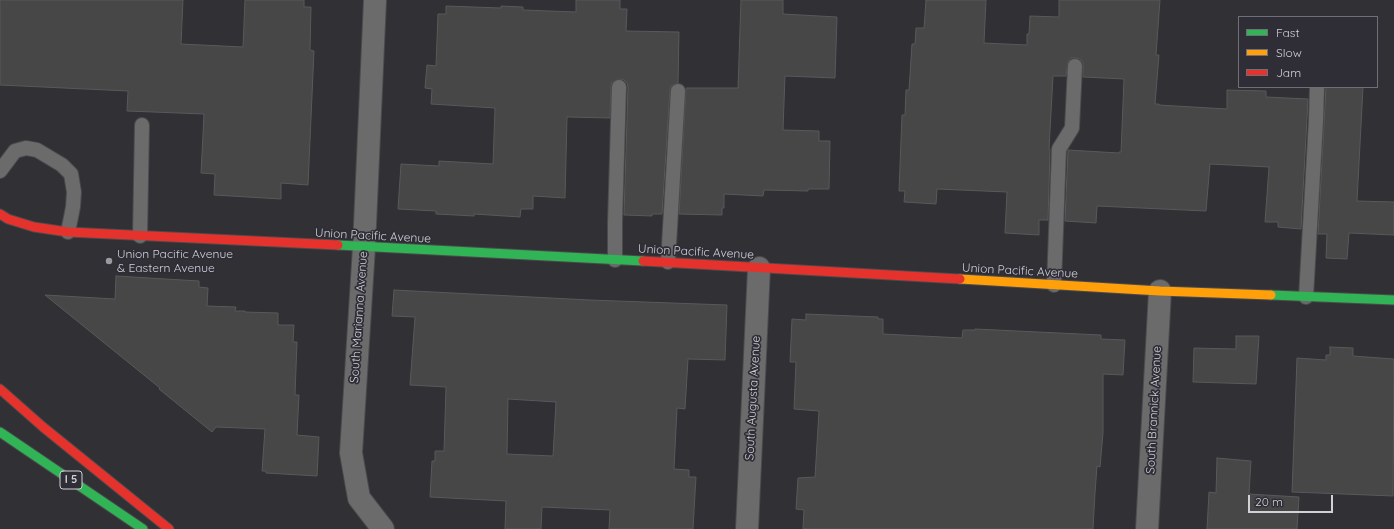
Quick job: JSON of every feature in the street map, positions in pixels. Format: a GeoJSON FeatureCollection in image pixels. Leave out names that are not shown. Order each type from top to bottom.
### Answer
{"type":"FeatureCollection","features":[{"type":"Feature","properties":{"kind":"main road","name":"Union Pacific Avenue"},"geometry":{"type":"LineString","coordinates":[[0,214],[8,219],[34,227],[68,232],[668,262],[1160,291],[1394,300]]}},
{"type":"Feature","properties":{"kind":"main road"},"geometry":{"type":"LineString","coordinates":[[0,389],[43,427],[169,529]]}},
{"type":"Feature","properties":{"kind":"main road","name":"I 5"},"geometry":{"type":"LineString","coordinates":[[0,432],[143,529]]}},
{"type":"Feature","properties":{"kind":"street","name":"South Marianna Avenue"},"geometry":{"type":"LineString","coordinates":[[375,0],[364,248],[351,453],[359,498],[383,529]]}},
{"type":"Feature","properties":{"kind":"street","name":"South Augusta Avenue"},"geometry":{"type":"LineString","coordinates":[[747,529],[759,268]]}},
{"type":"Feature","properties":{"kind":"street","name":"South Brannick Avenue"},"geometry":{"type":"LineString","coordinates":[[1147,529],[1160,291]]}},
{"type":"Feature","properties":{"kind":"lane"},"geometry":{"type":"LineString","coordinates":[[1054,285],[1059,150],[1072,128],[1075,66]]}},
{"type":"Feature","properties":{"kind":"lane"},"geometry":{"type":"LineString","coordinates":[[615,260],[620,87]]}},
{"type":"Feature","properties":{"kind":"lane"},"geometry":{"type":"LineString","coordinates":[[1306,297],[1316,120],[1316,88]]}},
{"type":"Feature","properties":{"kind":"lane"},"geometry":{"type":"LineString","coordinates":[[668,262],[678,91]]}},
{"type":"Feature","properties":{"kind":"lane"},"geometry":{"type":"LineString","coordinates":[[140,236],[142,125]]}},
{"type":"Feature","properties":{"kind":"lane"},"geometry":{"type":"LineString","coordinates":[[0,171],[15,151],[26,148],[37,150],[62,165],[71,174],[74,192],[73,207],[68,232]]}},
{"type":"Feature","properties":{"kind":"building"},"geometry":{"type":"Polygon","coordinates":[[[0,0],[183,0],[181,44],[243,47],[245,0],[304,0],[304,7],[311,7],[310,50],[314,51],[308,185],[281,183],[281,199],[214,195],[215,174],[201,173],[204,114],[127,111],[128,91],[0,85],[0,0]]]}},
{"type":"Feature","properties":{"kind":"building"},"geometry":{"type":"Polygon","coordinates":[[[576,0],[620,0],[620,9],[627,9],[626,31],[679,32],[678,83],[671,86],[670,90],[662,214],[652,214],[652,216],[624,215],[628,87],[624,80],[619,79],[612,82],[611,86],[610,118],[567,117],[565,198],[533,196],[533,209],[521,209],[520,217],[474,214],[474,216],[436,214],[436,211],[398,209],[401,164],[439,166],[439,161],[493,164],[495,108],[431,104],[432,89],[425,88],[427,65],[436,66],[438,14],[446,14],[446,6],[501,8],[501,6],[523,7],[523,10],[576,12],[576,0]]]}},
{"type":"Feature","properties":{"kind":"building"},"geometry":{"type":"Polygon","coordinates":[[[741,0],[783,0],[783,14],[837,17],[835,78],[785,76],[783,130],[819,131],[819,141],[830,141],[829,189],[808,189],[808,191],[764,190],[763,196],[724,194],[724,208],[722,208],[722,215],[679,214],[686,88],[738,88],[741,0]]]}},
{"type":"Feature","properties":{"kind":"building"},"geometry":{"type":"Polygon","coordinates":[[[926,0],[986,0],[984,43],[1027,45],[1030,16],[1059,17],[1059,0],[1160,0],[1156,55],[1159,55],[1155,104],[1227,109],[1227,90],[1266,91],[1266,97],[1308,99],[1301,229],[1278,227],[1278,222],[1265,222],[1269,167],[1210,164],[1206,211],[1097,206],[1096,223],[1065,221],[1068,150],[1121,152],[1124,79],[1083,77],[1083,62],[1076,58],[1071,58],[1068,62],[1066,76],[1053,76],[1049,149],[1048,220],[1039,220],[1039,235],[1005,233],[1007,192],[937,189],[936,204],[904,202],[905,191],[899,191],[902,115],[905,115],[906,90],[909,90],[912,44],[915,44],[916,28],[924,28],[926,0]]]}},
{"type":"Feature","properties":{"kind":"building"},"geometry":{"type":"Polygon","coordinates":[[[1326,88],[1363,88],[1357,201],[1394,202],[1394,235],[1349,233],[1347,259],[1326,258],[1327,234],[1318,234],[1326,88]]]}},
{"type":"Feature","properties":{"kind":"building"},"geometry":{"type":"Polygon","coordinates":[[[116,276],[199,281],[199,287],[208,288],[207,306],[236,307],[235,311],[245,312],[278,313],[278,325],[294,325],[293,342],[297,342],[295,395],[299,395],[297,435],[319,437],[317,476],[266,473],[266,471],[262,471],[265,429],[216,427],[212,432],[45,295],[115,299],[116,276]]]}},
{"type":"Feature","properties":{"kind":"building"},"geometry":{"type":"Polygon","coordinates":[[[394,290],[727,305],[725,360],[688,359],[685,409],[677,408],[674,469],[689,470],[689,477],[696,477],[693,529],[609,529],[610,510],[542,507],[541,529],[505,529],[506,501],[430,497],[432,461],[435,461],[435,451],[444,451],[446,387],[410,385],[415,317],[392,316],[394,290]],[[508,399],[507,454],[553,456],[556,402],[508,399]]]}},
{"type":"Feature","properties":{"kind":"building"},"geometry":{"type":"Polygon","coordinates":[[[806,314],[878,317],[878,319],[883,319],[883,334],[962,338],[963,330],[975,329],[1101,335],[1101,339],[1125,340],[1123,375],[1103,374],[1103,433],[1100,467],[1097,466],[1093,529],[803,529],[804,510],[796,509],[798,478],[815,477],[819,411],[794,409],[796,362],[790,362],[792,319],[806,320],[806,314]]]}},
{"type":"Feature","properties":{"kind":"building"},"geometry":{"type":"Polygon","coordinates":[[[1236,336],[1259,336],[1256,384],[1193,382],[1194,348],[1236,349],[1236,336]]]}},
{"type":"Feature","properties":{"kind":"building"},"geometry":{"type":"Polygon","coordinates":[[[1330,347],[1353,348],[1353,356],[1394,359],[1393,496],[1292,492],[1297,358],[1326,360],[1326,355],[1330,355],[1330,347]]]}},
{"type":"Feature","properties":{"kind":"building"},"geometry":{"type":"Polygon","coordinates":[[[1217,458],[1251,461],[1249,494],[1299,497],[1297,529],[1207,529],[1209,492],[1216,493],[1217,458]]]}},
{"type":"Feature","properties":{"kind":"traffic: fast"},"geometry":{"type":"LineString","coordinates":[[338,245],[643,261]]}},
{"type":"Feature","properties":{"kind":"traffic: fast"},"geometry":{"type":"LineString","coordinates":[[1271,295],[1394,300]]}},
{"type":"Feature","properties":{"kind":"traffic: fast"},"geometry":{"type":"LineString","coordinates":[[0,432],[143,529]]}},
{"type":"Feature","properties":{"kind":"traffic: slow"},"geometry":{"type":"LineString","coordinates":[[960,279],[1160,291],[1271,295]]}},
{"type":"Feature","properties":{"kind":"traffic: jam"},"geometry":{"type":"LineString","coordinates":[[0,214],[8,219],[34,227],[68,232],[338,245]]}},
{"type":"Feature","properties":{"kind":"traffic: jam"},"geometry":{"type":"LineString","coordinates":[[643,261],[960,279]]}},
{"type":"Feature","properties":{"kind":"traffic: jam"},"geometry":{"type":"LineString","coordinates":[[0,389],[43,427],[169,529]]}},
{"type":"Feature","properties":{"kind":"place","name":"Union Pacific Avenue & Eastern Avenue"},"geometry":{"type":"Point","coordinates":[109,261]}}]}
